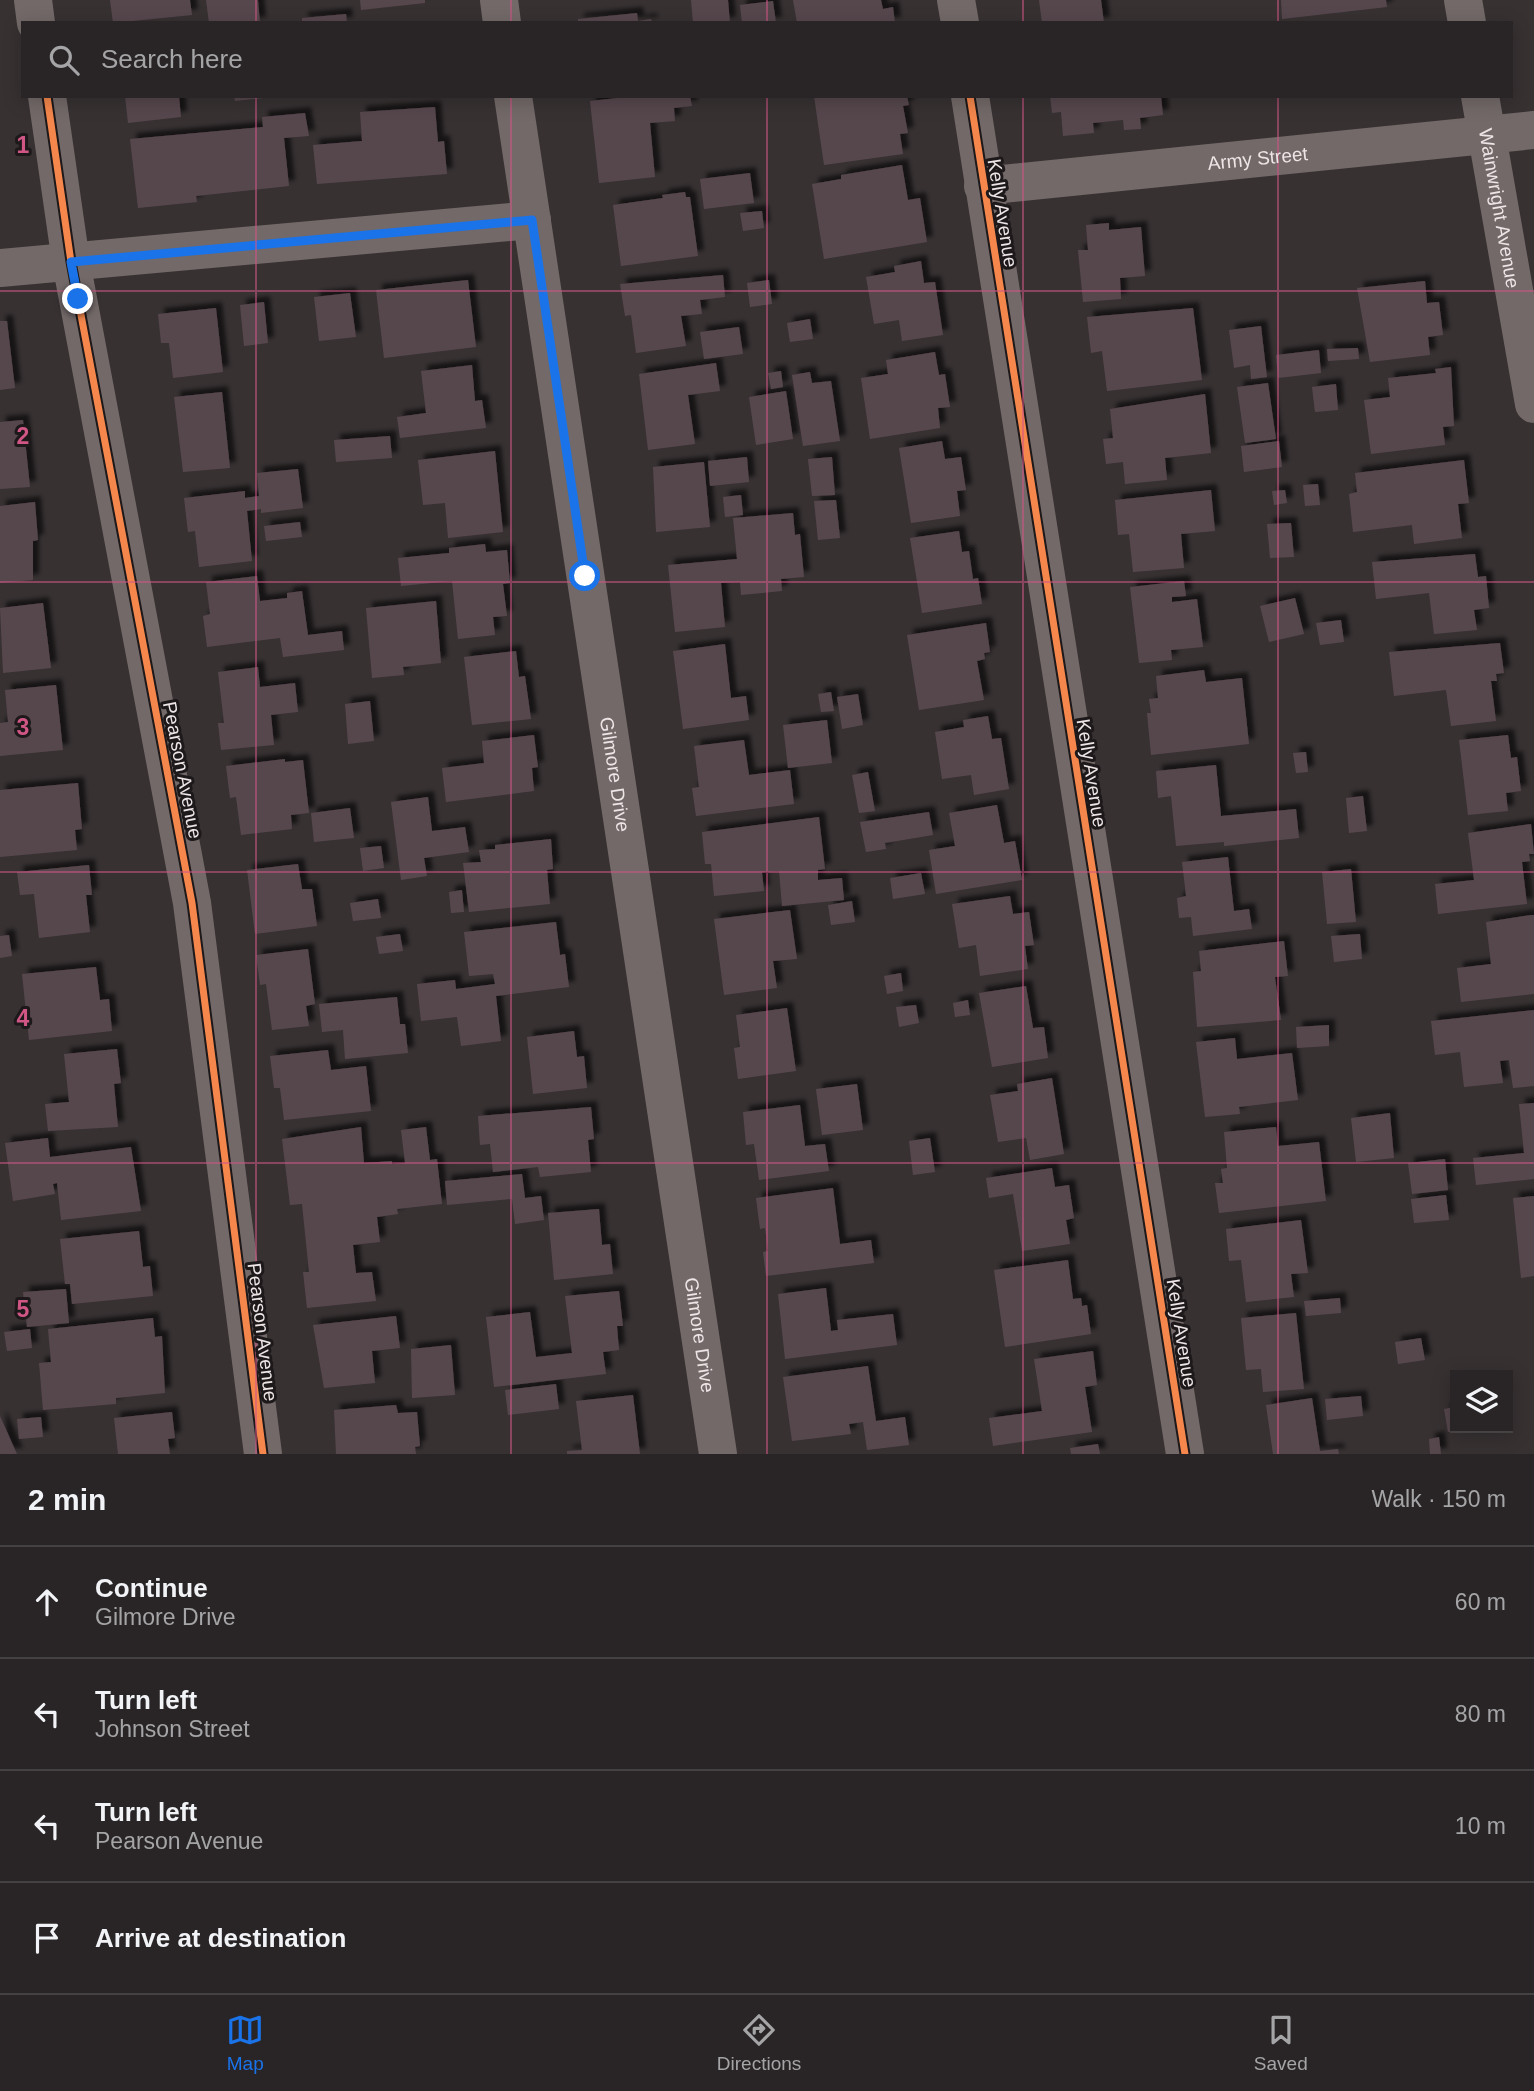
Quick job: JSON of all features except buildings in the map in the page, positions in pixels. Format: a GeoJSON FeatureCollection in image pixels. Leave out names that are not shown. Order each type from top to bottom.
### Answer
{"type":"FeatureCollection","features":[{"type":"Feature","properties":{"kind":"street"},"geometry":{"type":"LineString","coordinates":[[33,0],[36,21]]}},
{"type":"Feature","properties":{"kind":"street"},"geometry":{"type":"LineString","coordinates":[[499,0],[502,21]]}},
{"type":"Feature","properties":{"kind":"street"},"geometry":{"type":"LineString","coordinates":[[956,0],[960,21]]}},
{"type":"Feature","properties":{"kind":"street"},"geometry":{"type":"LineString","coordinates":[[1463,0],[1467,21]]}},
{"type":"Feature","properties":{"kind":"street","name":"Pearson Avenue"},"geometry":{"type":"LineString","coordinates":[[47,98],[71,262],[192,903],[263,1454]]}},
{"type":"Feature","properties":{"kind":"street","name":"Gilmore Drive"},"geometry":{"type":"LineString","coordinates":[[513,98],[718,1454]]}},
{"type":"Feature","properties":{"kind":"street","name":"Kelly Avenue"},"geometry":{"type":"LineString","coordinates":[[970,98],[1185,1454]]}},
{"type":"Feature","properties":{"kind":"street","name":"Wainwright Avenue"},"geometry":{"type":"LineString","coordinates":[[1480,98],[1534,404]]}},
{"type":"Feature","properties":{"kind":"street","name":"Army Street"},"geometry":{"type":"LineString","coordinates":[[983,186],[1534,130]]}},
{"type":"Feature","properties":{"kind":"street"},"geometry":{"type":"LineString","coordinates":[[0,268],[532,220]]}},
{"type":"Feature","properties":{"kind":"cycle path"},"geometry":{"type":"LineString","coordinates":[[47,98],[71,262],[192,903],[263,1454]]}},
{"type":"Feature","properties":{"kind":"cycle path"},"geometry":{"type":"LineString","coordinates":[[970,98],[1185,1454]]}},
{"type":"Feature","properties":{"kind":"route"},"geometry":{"type":"LineString","coordinates":[[78,299],[71,262],[532,220],[585,576]]}}]}
